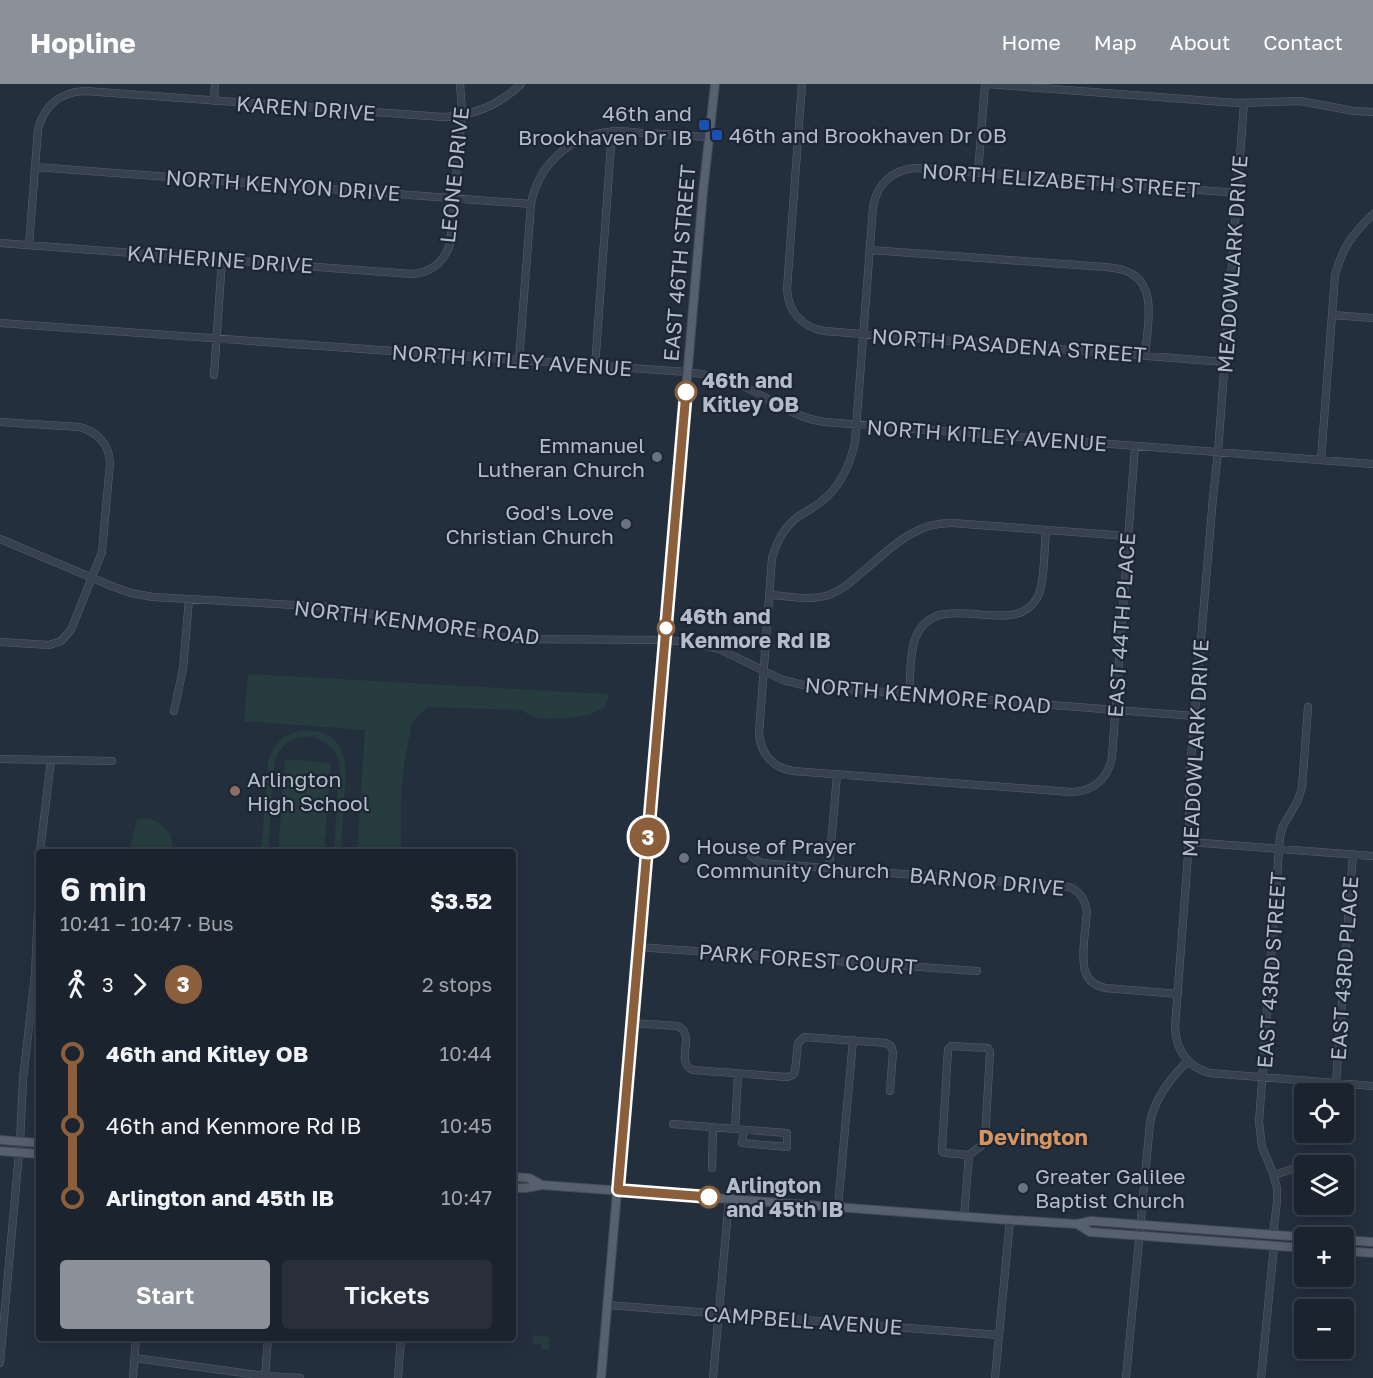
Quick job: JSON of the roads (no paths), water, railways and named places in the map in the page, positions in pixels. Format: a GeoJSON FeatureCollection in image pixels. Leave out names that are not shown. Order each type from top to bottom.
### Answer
{"type":"FeatureCollection","features":[{"type":"Feature","properties":{"kind":"main road","name":"EAST 46TH STREET"},"geometry":{"type":"LineString","coordinates":[[601,1378],[687,372],[715,84]]}},
{"type":"Feature","properties":{"kind":"main road"},"geometry":{"type":"LineString","coordinates":[[0,1140],[36,1143]]}},
{"type":"Feature","properties":{"kind":"main road"},"geometry":{"type":"LineString","coordinates":[[0,1151],[36,1154]]}},
{"type":"Feature","properties":{"kind":"main road"},"geometry":{"type":"LineString","coordinates":[[516,1177],[530,1178],[542,1185]]}},
{"type":"Feature","properties":{"kind":"main road"},"geometry":{"type":"LineString","coordinates":[[516,1188],[542,1185],[964,1217],[1077,1224],[1091,1221],[1294,1236]]}},
{"type":"Feature","properties":{"kind":"main road"},"geometry":{"type":"LineString","coordinates":[[1077,1224],[1090,1232],[1294,1247]]}},
{"type":"Feature","properties":{"kind":"main road"},"geometry":{"type":"LineString","coordinates":[[1354,1241],[1373,1242]]}},
{"type":"Feature","properties":{"kind":"main road"},"geometry":{"type":"LineString","coordinates":[[1354,1252],[1373,1253]]}},
{"type":"Feature","properties":{"kind":"street"},"geometry":{"type":"LineString","coordinates":[[214,101],[215,84]]}},
{"type":"Feature","properties":{"kind":"street","name":"LEONE DRIVE"},"geometry":{"type":"LineString","coordinates":[[438,264],[446,255],[450,244],[462,102],[460,84]]}},
{"type":"Feature","properties":{"kind":"street","name":"KAREN DRIVE"},"geometry":{"type":"LineString","coordinates":[[29,245],[38,129],[41,117],[50,104],[66,94],[85,91],[431,117],[480,111],[493,105],[521,84]]}},
{"type":"Feature","properties":{"kind":"street","name":"NORTH PASADENA STREET"},"geometry":{"type":"LineString","coordinates":[[802,84],[786,289],[789,304],[797,317],[806,325],[817,330],[1225,362]]}},
{"type":"Feature","properties":{"kind":"street"},"geometry":{"type":"LineString","coordinates":[[978,173],[986,84],[1244,103],[1300,101],[1354,111],[1373,112]]}},
{"type":"Feature","properties":{"kind":"street","name":"MEADOWLARK DRIVE"},"geometry":{"type":"LineString","coordinates":[[1188,1061],[1179,1048],[1176,1037],[1189,842],[1189,782],[1218,452],[1244,103]]}},
{"type":"Feature","properties":{"kind":"street"},"geometry":{"type":"LineString","coordinates":[[595,367],[612,131]]}},
{"type":"Feature","properties":{"kind":"street"},"geometry":{"type":"LineString","coordinates":[[519,361],[531,204],[539,179],[549,164],[561,151],[573,143],[600,133],[612,131],[710,137]]}},
{"type":"Feature","properties":{"kind":"street","name":"NORTH KENYON DRIVE"},"geometry":{"type":"LineString","coordinates":[[35,167],[531,204]]}},
{"type":"Feature","properties":{"kind":"street","name":"NORTH ELIZABETH STREET"},"geometry":{"type":"LineString","coordinates":[[870,250],[874,201],[879,189],[886,179],[897,172],[912,168],[1238,193]]}},
{"type":"Feature","properties":{"kind":"street"},"geometry":{"type":"LineString","coordinates":[[1321,460],[1334,281],[1345,248],[1354,233],[1373,214]]}},
{"type":"Feature","properties":{"kind":"street","name":"KATHERINE DRIVE"},"geometry":{"type":"LineString","coordinates":[[0,243],[414,274],[425,272],[438,264]]}},
{"type":"Feature","properties":{"kind":"street"},"geometry":{"type":"LineString","coordinates":[[829,867],[837,775],[780,768],[762,750],[759,734],[772,558],[779,538],[790,524],[822,502],[841,480],[850,462],[855,442],[870,250],[1126,270],[1141,281],[1148,294],[1145,356]]}},
{"type":"Feature","properties":{"kind":"street"},"geometry":{"type":"LineString","coordinates":[[214,375],[222,260]]}},
{"type":"Feature","properties":{"kind":"street"},"geometry":{"type":"LineString","coordinates":[[1332,315],[1373,318]]}},
{"type":"Feature","properties":{"kind":"street","name":"NORTH KITLEY AVENUE"},"geometry":{"type":"LineString","coordinates":[[0,323],[687,372],[738,383],[786,410],[821,422],[1373,464]]}},
{"type":"Feature","properties":{"kind":"street"},"geometry":{"type":"LineString","coordinates":[[0,422],[81,428],[94,433],[102,440],[108,450],[110,464],[101,557],[71,630],[61,641],[52,644],[0,642]]}},
{"type":"Feature","properties":{"kind":"street","name":"EAST 44TH PLACE"},"geometry":{"type":"LineString","coordinates":[[837,775],[1071,792],[1083,791],[1099,783],[1109,769],[1112,757],[1135,446]]}},
{"type":"Feature","properties":{"kind":"street"},"geometry":{"type":"LineString","coordinates":[[769,595],[811,598],[837,592],[903,538],[928,526],[952,523],[1128,536]]}},
{"type":"Feature","properties":{"kind":"street"},"geometry":{"type":"LineString","coordinates":[[909,694],[915,640],[922,627],[932,619],[955,612],[1013,615],[1034,603],[1041,586],[1046,530]]}},
{"type":"Feature","properties":{"kind":"street","name":"NORTH KENMORE ROAD"},"geometry":{"type":"LineString","coordinates":[[0,539],[131,593],[153,597],[332,607],[514,639],[690,642],[708,645],[786,681],[807,686],[1194,716]]}},
{"type":"Feature","properties":{"kind":"street"},"geometry":{"type":"LineString","coordinates":[[174,711],[183,669],[189,599]]}},
{"type":"Feature","properties":{"kind":"street","name":"EAST 43RD STREET"},"geometry":{"type":"LineString","coordinates":[[1273,1234],[1277,1188],[1264,1153],[1259,1122],[1280,836],[1302,788],[1308,707]]}},
{"type":"Feature","properties":{"kind":"street"},"geometry":{"type":"LineString","coordinates":[[0,759],[112,761]]}},
{"type":"Feature","properties":{"kind":"street"},"geometry":{"type":"LineString","coordinates":[[40,849],[51,760]]}},
{"type":"Feature","properties":{"kind":"street"},"geometry":{"type":"LineString","coordinates":[[1189,842],[1373,856]]}},
{"type":"Feature","properties":{"kind":"street","name":"EAST 43RD PLACE"},"geometry":{"type":"LineString","coordinates":[[1336,1083],[1353,854]]}},
{"type":"Feature","properties":{"kind":"street","name":"BARNOR DRIVE"},"geometry":{"type":"LineString","coordinates":[[751,856],[761,863],[1072,888],[1080,894],[1087,912],[1083,962],[1088,978],[1094,984],[1105,988],[1178,994]]}},
{"type":"Feature","properties":{"kind":"street","name":"PARK FOREST COURT"},"geometry":{"type":"LineString","coordinates":[[638,947],[977,971]]}},
{"type":"Feature","properties":{"kind":"street"},"geometry":{"type":"LineString","coordinates":[[0,1364],[36,952]]}},
{"type":"Feature","properties":{"kind":"street"},"geometry":{"type":"LineString","coordinates":[[632,1023],[680,1027],[687,1035],[685,1061],[688,1067],[693,1070],[738,1074],[790,1077],[795,1071],[798,1043],[801,1038],[808,1036],[884,1043],[891,1046],[893,1052],[890,1092]]}},
{"type":"Feature","properties":{"kind":"street"},"geometry":{"type":"LineString","coordinates":[[838,1207],[852,1040]]}},
{"type":"Feature","properties":{"kind":"street"},"geometry":{"type":"LineString","coordinates":[[964,1217],[969,1155],[985,1140],[990,1052],[988,1048],[953,1045],[948,1049],[942,1152],[969,1155]]}},
{"type":"Feature","properties":{"kind":"street"},"geometry":{"type":"LineString","coordinates":[[1126,1378],[1151,1118],[1163,1089],[1188,1061],[1209,1073],[1336,1083]]}},
{"type":"Feature","properties":{"kind":"street"},"geometry":{"type":"LineString","coordinates":[[735,1129],[738,1074]]}},
{"type":"Feature","properties":{"kind":"street"},"geometry":{"type":"LineString","coordinates":[[1354,1084],[1373,1086]]}},
{"type":"Feature","properties":{"kind":"street"},"geometry":{"type":"LineString","coordinates":[[673,1124],[787,1133],[787,1147],[742,1143],[744,1130]]}},
{"type":"Feature","properties":{"kind":"street"},"geometry":{"type":"LineString","coordinates":[[712,1168],[713,1127]]}},
{"type":"Feature","properties":{"kind":"street"},"geometry":{"type":"LineString","coordinates":[[1274,1175],[1294,1168]]}},
{"type":"Feature","properties":{"kind":"street"},"geometry":{"type":"LineString","coordinates":[[713,1378],[729,1199]]}},
{"type":"Feature","properties":{"kind":"street"},"geometry":{"type":"LineString","coordinates":[[995,1378],[1010,1220]]}},
{"type":"Feature","properties":{"kind":"street"},"geometry":{"type":"LineString","coordinates":[[1261,1378],[1274,1246]]}},
{"type":"Feature","properties":{"kind":"street","name":"CAMPBELL AVENUE"},"geometry":{"type":"LineString","coordinates":[[608,1305],[999,1335]]}},
{"type":"Feature","properties":{"kind":"street"},"geometry":{"type":"LineString","coordinates":[[133,1378],[136,1341]]}},
{"type":"Feature","properties":{"kind":"street"},"geometry":{"type":"LineString","coordinates":[[266,1376],[268,1341]]}},
{"type":"Feature","properties":{"kind":"street"},"geometry":{"type":"LineString","coordinates":[[398,1378],[401,1341]]}},
{"type":"Feature","properties":{"kind":"street"},"geometry":{"type":"LineString","coordinates":[[135,1358],[266,1376],[298,1378]]}},
{"type":"Feature","properties":{"kind":"place","name":"46th and Brookhaven Dr IB"},"geometry":{"type":"Point","coordinates":[704,125]}},
{"type":"Feature","properties":{"kind":"place","name":"46th and Brookhaven Dr OB"},"geometry":{"type":"Point","coordinates":[717,135]}},
{"type":"Feature","properties":{"kind":"place","name":"46th and Kitley OB"},"geometry":{"type":"Point","coordinates":[686,392]}},
{"type":"Feature","properties":{"kind":"place","name":"Emmanuel Lutheran Church"},"geometry":{"type":"Point","coordinates":[657,457]}},
{"type":"Feature","properties":{"kind":"place","name":"God's Love Christian Church"},"geometry":{"type":"Point","coordinates":[626,524]}},
{"type":"Feature","properties":{"kind":"place","name":"46th and Kenmore Rd IB"},"geometry":{"type":"Point","coordinates":[666,628]}},
{"type":"Feature","properties":{"kind":"place","name":"Arlington High School"},"geometry":{"type":"Point","coordinates":[235,791]}},
{"type":"Feature","properties":{"kind":"place","name":"House of Prayer Community Church"},"geometry":{"type":"Point","coordinates":[684,858]}},
{"type":"Feature","properties":{"kind":"place","name":"Greater Galilee Baptist Church"},"geometry":{"type":"Point","coordinates":[1023,1188]}},
{"type":"Feature","properties":{"kind":"place","name":"Arlington and 45th IB"},"geometry":{"type":"Point","coordinates":[709,1197]}},
{"type":"Feature","properties":{"kind":"district","name":"Devington"},"geometry":{"type":"Point","coordinates":[1033,1136]}}]}
